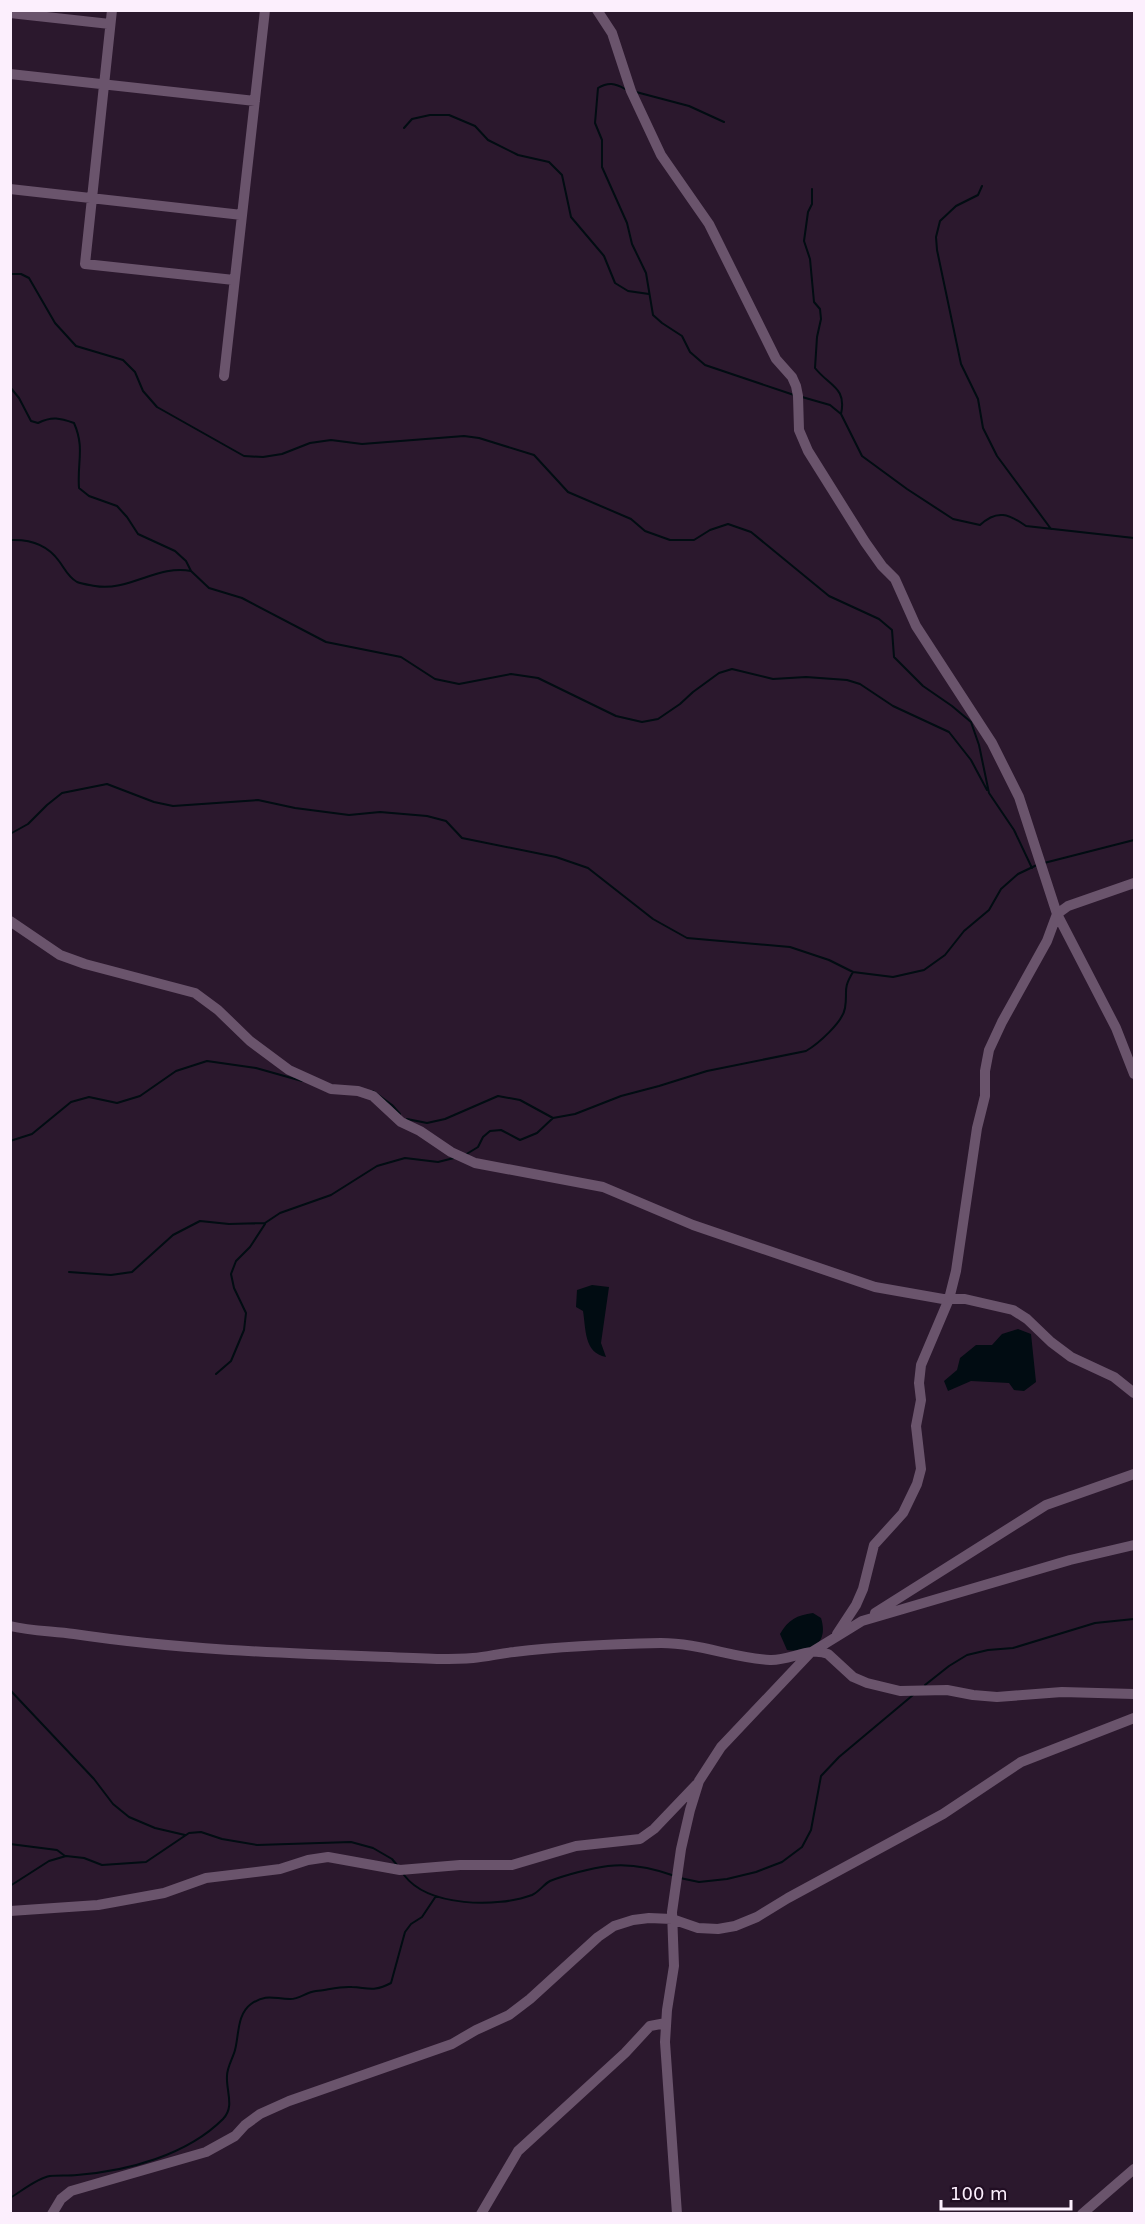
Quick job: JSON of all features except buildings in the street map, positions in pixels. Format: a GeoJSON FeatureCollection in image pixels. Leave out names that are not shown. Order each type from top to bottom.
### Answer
{"type":"FeatureCollection","features":[{"type":"Feature","properties":{"kind":"street"},"geometry":{"type":"LineString","coordinates":[[112,10],[85,264],[234,280]]}},
{"type":"Feature","properties":{"kind":"street"},"geometry":{"type":"LineString","coordinates":[[224,376],[265,10]]}},
{"type":"Feature","properties":{"kind":"street"},"geometry":{"type":"LineString","coordinates":[[597,10],[612,33],[631,91],[661,155],[709,224],[776,359],[792,377],[798,396],[799,430],[808,451],[865,542],[895,579],[916,626],[964,698],[1019,797],[1057,914],[1116,1028],[1134,1074]]}},
{"type":"Feature","properties":{"kind":"street"},"geometry":{"type":"LineString","coordinates":[[10,13],[110,24]]}},
{"type":"Feature","properties":{"kind":"street"},"geometry":{"type":"LineString","coordinates":[[10,74],[255,100]]}},
{"type":"Feature","properties":{"kind":"street"},"geometry":{"type":"LineString","coordinates":[[10,189],[242,215]]}},
{"type":"Feature","properties":{"kind":"street"},"geometry":{"type":"LineString","coordinates":[[835,1637],[859,1597],[873,1545],[903,1514],[917,1485],[921,1469],[916,1426],[921,1400],[919,1383],[921,1365],[949,1299],[956,1271],[977,1128],[985,1096],[985,1071],[989,1050],[1047,941],[1057,914],[1068,906],[1134,883]]}},
{"type":"Feature","properties":{"kind":"street"},"geometry":{"type":"LineString","coordinates":[[10,921],[60,955],[85,964],[195,993],[218,1010],[250,1041],[289,1070],[331,1089],[358,1091],[373,1096],[400,1122],[420,1131],[451,1152],[475,1163],[603,1187],[693,1225],[875,1287],[949,1299],[965,1299],[1014,1310],[1027,1318],[1051,1342],[1071,1357],[1114,1377],[1134,1393]]}},
{"type":"Feature","properties":{"kind":"street"},"geometry":{"type":"LineString","coordinates":[[10,1911],[98,1905],[164,1893],[206,1878],[280,1869],[308,1860],[328,1857],[400,1870],[460,1865],[512,1865],[576,1846],[640,1839],[654,1829],[699,1781],[721,1747],[813,1651],[1046,1505],[1134,1474]]}},
{"type":"Feature","properties":{"kind":"street"},"geometry":{"type":"LineString","coordinates":[[862,1621],[1070,1560],[1134,1545]]}},
{"type":"Feature","properties":{"kind":"street"},"geometry":{"type":"LineString","coordinates":[[10,1626],[26,1630],[58,1631],[137,1643],[191,1648],[437,1659],[474,1658],[568,1647],[664,1643],[706,1647],[771,1660],[784,1660],[813,1651],[828,1654],[853,1677],[900,1691],[947,1690],[997,1698],[1062,1692],[1134,1694]]}},
{"type":"Feature","properties":{"kind":"street"},"geometry":{"type":"LineString","coordinates":[[52,2214],[61,2199],[71,2191],[206,2152],[235,2136],[260,2114],[289,2101],[452,2044],[509,2014],[530,1999],[598,1937],[614,1926],[649,1918],[672,1919],[698,1928],[718,1929],[735,1926],[757,1917],[943,1814],[1021,1762],[1134,1718]]}},
{"type":"Feature","properties":{"kind":"street"},"geometry":{"type":"LineString","coordinates":[[677,2214],[666,2023],[675,1966],[672,1919],[681,1849],[699,1781]]}},
{"type":"Feature","properties":{"kind":"street"},"geometry":{"type":"LineString","coordinates":[[481,2214],[518,2151],[625,2053],[650,2026],[666,2023]]}},
{"type":"Feature","properties":{"kind":"street"},"geometry":{"type":"LineString","coordinates":[[1082,2214],[1134,2169]]}},
{"type":"Feature","properties":{"kind":"shaded area"},"geometry":{"type":"Polygon","coordinates":[[[592,1285],[609,1287],[601,1343],[606,1357],[599,1355],[590,1345],[583,1311],[576,1307],[577,1290],[592,1285]]]}},
{"type":"Feature","properties":{"kind":"shaded area"},"geometry":{"type":"Polygon","coordinates":[[[1018,1329],[1031,1334],[1036,1382],[1024,1391],[1014,1390],[1009,1383],[971,1381],[948,1391],[944,1381],[957,1370],[960,1358],[976,1345],[992,1345],[1002,1334],[1018,1329]]]}},
{"type":"Feature","properties":{"kind":"shaded area"},"geometry":{"type":"Polygon","coordinates":[[[813,1613],[821,1618],[823,1627],[820,1640],[816,1645],[804,1650],[787,1650],[780,1634],[783,1629],[794,1619],[813,1613]]]}},
{"type":"Feature","properties":{"kind":"waterway"},"geometry":{"type":"LineString","coordinates":[[625,89],[612,84],[598,88],[595,123],[602,140],[602,167],[627,223],[632,244],[646,273],[653,315],[682,336],[690,352],[705,365],[794,395]]}},
{"type":"Feature","properties":{"kind":"waterway"},"geometry":{"type":"LineString","coordinates":[[636,92],[689,106],[724,122]]}},
{"type":"Feature","properties":{"kind":"waterway"},"geometry":{"type":"LineString","coordinates":[[404,128],[412,119],[430,115],[449,115],[475,126],[488,140],[518,155],[549,162],[562,175],[571,217],[604,256],[615,283],[628,291],[649,294]]}},
{"type":"Feature","properties":{"kind":"waterway"},"geometry":{"type":"LineString","coordinates":[[982,186],[978,195],[956,206],[940,221],[936,237],[937,250],[961,364],[978,399],[983,428],[997,456],[1051,529]]}},
{"type":"Feature","properties":{"kind":"waterway"},"geometry":{"type":"LineString","coordinates":[[812,189],[812,204],[808,212],[804,241],[810,259],[814,302],[820,309],[821,319],[815,368],[839,392],[842,405],[841,414]]}},
{"type":"Feature","properties":{"kind":"waterway"},"geometry":{"type":"LineString","coordinates":[[10,274],[21,274],[29,278],[55,323],[76,346],[123,360],[135,372],[143,391],[157,407],[244,456],[263,457],[282,454],[310,443],[331,440],[362,444],[464,436],[479,438],[534,455],[568,492],[631,519],[645,531],[670,540],[694,540],[710,530],[728,524],[751,532],[829,596],[879,619],[892,630],[894,657],[923,686],[971,722],[979,745],[989,793],[1014,830],[1032,868]]}},
{"type":"Feature","properties":{"kind":"waterway"},"geometry":{"type":"LineString","coordinates":[[10,387],[19,398],[31,421],[38,423],[56,418],[74,423],[80,448],[79,488],[89,496],[117,506],[138,534],[175,551],[209,588],[242,598],[326,642],[401,657],[435,679],[459,684],[511,674],[538,678],[616,716],[642,722],[658,719],[719,673],[732,669],[773,679],[806,677],[847,680],[860,684],[893,706],[949,732],[971,760],[987,790]]}},
{"type":"Feature","properties":{"kind":"waterway"},"geometry":{"type":"LineString","coordinates":[[802,397],[830,405],[841,414],[862,456],[953,519],[980,525],[992,517],[1003,515],[1026,526],[1134,538]]}},
{"type":"Feature","properties":{"kind":"waterway"},"geometry":{"type":"LineString","coordinates":[[10,540],[24,540],[38,544],[49,550],[74,580],[95,586],[119,585],[167,571],[191,571]]}},
{"type":"Feature","properties":{"kind":"waterway"},"geometry":{"type":"LineString","coordinates":[[10,834],[28,824],[62,793],[107,784],[154,802],[173,806],[258,800],[295,808],[349,815],[380,812],[427,816],[446,821],[462,838],[556,857],[588,868],[653,919],[687,938],[790,947],[829,960],[853,972],[893,977],[924,970],[945,955],[964,931],[989,910],[1001,889],[1018,874],[1039,864]]}},
{"type":"Feature","properties":{"kind":"waterway"},"geometry":{"type":"LineString","coordinates":[[1044,863],[1134,840]]}},
{"type":"Feature","properties":{"kind":"waterway"},"geometry":{"type":"LineString","coordinates":[[407,1119],[427,1123],[445,1119],[498,1096],[520,1100],[553,1118],[575,1114],[621,1096],[707,1071],[806,1051],[823,1038],[840,1020],[845,1008],[846,990],[853,972]]}},
{"type":"Feature","properties":{"kind":"waterway"},"geometry":{"type":"LineString","coordinates":[[10,1141],[32,1134],[71,1102],[89,1097],[117,1103],[140,1096],[176,1071],[207,1061],[256,1068],[302,1081]]}},
{"type":"Feature","properties":{"kind":"waterway"},"geometry":{"type":"LineString","coordinates":[[373,1091],[400,1114]]}},
{"type":"Feature","properties":{"kind":"waterway"},"geometry":{"type":"LineString","coordinates":[[465,1155],[478,1147],[483,1137],[490,1131],[501,1130],[520,1140],[537,1133],[553,1118]]}},
{"type":"Feature","properties":{"kind":"waterway"},"geometry":{"type":"LineString","coordinates":[[69,1272],[111,1275],[132,1272],[173,1235],[200,1221],[229,1224],[265,1223],[280,1213],[331,1195],[377,1166],[405,1158],[438,1162],[454,1158]]}},
{"type":"Feature","properties":{"kind":"waterway"},"geometry":{"type":"LineString","coordinates":[[216,1374],[231,1361],[244,1330],[246,1313],[234,1288],[231,1274],[236,1261],[250,1247],[265,1224]]}},
{"type":"Feature","properties":{"kind":"waterway"},"geometry":{"type":"LineString","coordinates":[[925,1685],[967,1655],[1013,1648],[1095,1623],[1134,1619]]}},
{"type":"Feature","properties":{"kind":"waterway"},"geometry":{"type":"LineString","coordinates":[[10,1690],[94,1779],[113,1804],[129,1817],[155,1828],[185,1835]]}},
{"type":"Feature","properties":{"kind":"waterway"},"geometry":{"type":"LineString","coordinates":[[680,1878],[699,1882],[727,1879],[756,1872],[782,1862],[802,1847],[811,1830],[821,1776],[839,1757],[913,1695]]}},
{"type":"Feature","properties":{"kind":"waterway"},"geometry":{"type":"LineString","coordinates":[[10,1886],[49,1861],[66,1856],[84,1858],[102,1865],[146,1862],[189,1833],[201,1832],[222,1839],[257,1845],[351,1842],[373,1848],[392,1859],[397,1865]]}},
{"type":"Feature","properties":{"kind":"waterway"},"geometry":{"type":"LineString","coordinates":[[10,1844],[57,1850],[65,1856]]}},
{"type":"Feature","properties":{"kind":"waterway"},"geometry":{"type":"LineString","coordinates":[[404,1875],[415,1886],[429,1893],[446,1899],[482,1903],[501,1902],[532,1895],[550,1881],[608,1866],[642,1867],[675,1876]]}},
{"type":"Feature","properties":{"kind":"waterway"},"geometry":{"type":"LineString","coordinates":[[10,2198],[45,2177],[116,2170],[156,2159],[208,2132],[223,2119],[229,2109],[227,2073],[246,2008],[266,1998],[294,1999],[316,1991],[347,1987],[367,1989],[391,1983],[405,1932],[411,1924],[422,1917],[436,1896]]}}]}
